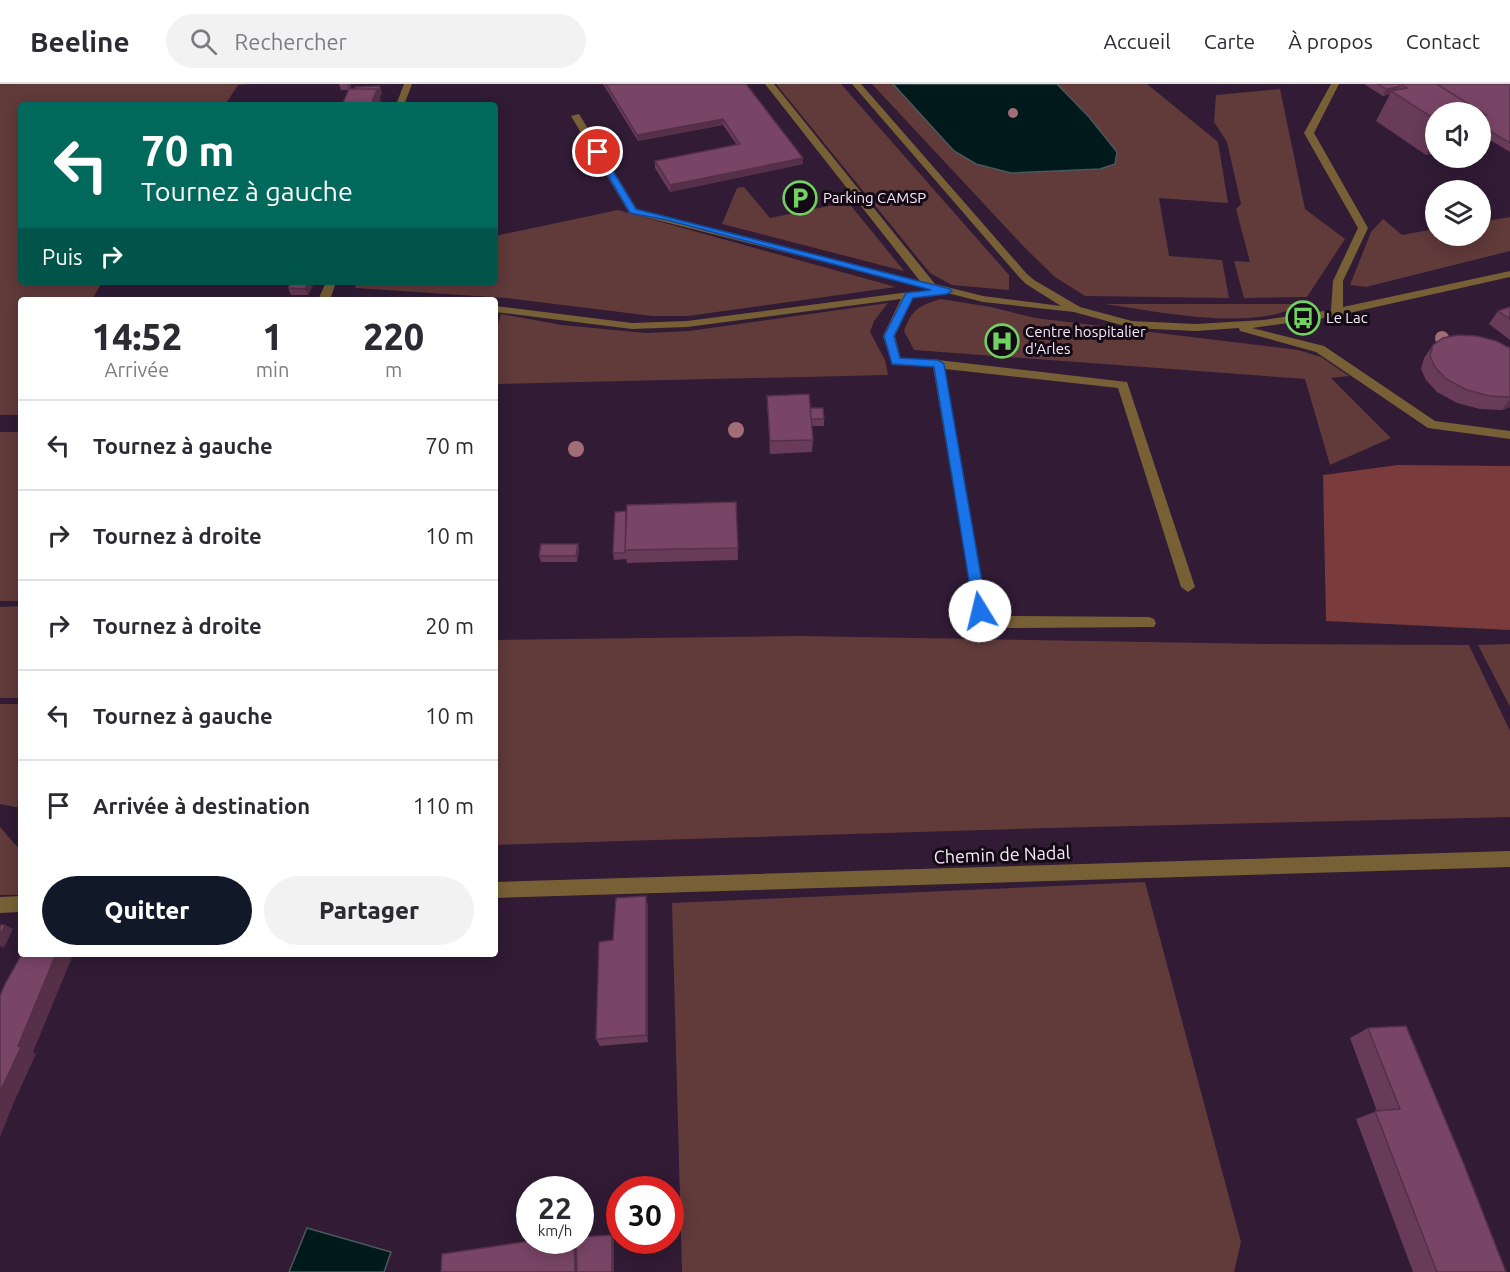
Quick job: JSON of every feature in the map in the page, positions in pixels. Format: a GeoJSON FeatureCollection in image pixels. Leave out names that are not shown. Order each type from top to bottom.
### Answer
{"type":"FeatureCollection","features":[{"type":"Feature","properties":{"kind":"street"},"geometry":{"type":"LineString","coordinates":[[401,102],[408,84]]}},
{"type":"Feature","properties":{"kind":"street"},"geometry":{"type":"LineString","coordinates":[[769,84],[931,287]]}},
{"type":"Feature","properties":{"kind":"street"},"geometry":{"type":"LineString","coordinates":[[856,84],[1031,282],[1076,311]]}},
{"type":"Feature","properties":{"kind":"street"},"geometry":{"type":"LineString","coordinates":[[1335,84],[1309,133],[1363,228],[1338,281],[1337,311]]}},
{"type":"Feature","properties":{"kind":"street"},"geometry":{"type":"LineString","coordinates":[[576,116],[633,211],[668,218],[947,291],[983,299],[1076,311],[1137,326],[1238,328],[1337,311],[1510,274]]}},
{"type":"Feature","properties":{"kind":"street"},"geometry":{"type":"LineString","coordinates":[[498,309],[632,326],[676,325],[947,291]]}},
{"type":"Feature","properties":{"kind":"street"},"geometry":{"type":"LineString","coordinates":[[909,295],[889,336],[896,362],[938,364],[1123,385],[1188,587]]}},
{"type":"Feature","properties":{"kind":"street"},"geometry":{"type":"LineString","coordinates":[[1238,328],[1320,349],[1432,425],[1510,435]]}},
{"type":"Feature","properties":{"kind":"street"},"geometry":{"type":"LineString","coordinates":[[938,364],[980,611],[1000,622],[1149,623]]}},
{"type":"Feature","properties":{"kind":"street","name":"Chemin de Nadal"},"geometry":{"type":"LineString","coordinates":[[498,890],[1510,859]]}},
{"type":"Feature","properties":{"kind":"street"},"geometry":{"type":"LineString","coordinates":[[0,905],[18,904]]}},
{"type":"Feature","properties":{"kind":"shaded area"},"geometry":{"type":"Polygon","coordinates":[[[0,84],[249,84],[238,85],[227,102],[18,102],[18,285],[100,285],[94,297],[18,297],[18,415],[0,415],[0,84]]]}},
{"type":"Feature","properties":{"kind":"shaded area"},"geometry":{"type":"Polygon","coordinates":[[[776,84],[841,84],[1009,275],[1009,290],[952,285],[930,273],[776,84]]]}},
{"type":"Feature","properties":{"kind":"shaded area"},"geometry":{"type":"Polygon","coordinates":[[[872,84],[893,84],[954,151],[976,164],[1011,173],[1100,169],[1089,117],[1057,84],[1147,84],[1218,142],[1228,203],[1159,198],[1169,256],[1222,260],[1229,298],[1085,296],[1055,277],[1026,249],[872,84]]]}},
{"type":"Feature","properties":{"kind":"shaded area"},"geometry":{"type":"Polygon","coordinates":[[[893,84],[1057,84],[1089,117],[1117,152],[1115,164],[1100,169],[1011,173],[976,164],[954,151],[893,84]]]}},
{"type":"Feature","properties":{"kind":"shaded area"},"geometry":{"type":"Polygon","coordinates":[[[1280,89],[1305,209],[1345,239],[1307,297],[1244,298],[1234,261],[1250,262],[1236,209],[1241,204],[1227,142],[1214,122],[1216,95],[1280,89]]]}},
{"type":"Feature","properties":{"kind":"shaded area"},"geometry":{"type":"Polygon","coordinates":[[[744,187],[770,218],[848,202],[904,271],[722,224],[737,188],[744,187]]]}},
{"type":"Feature","properties":{"kind":"shaded area"},"geometry":{"type":"Polygon","coordinates":[[[618,210],[896,287],[688,316],[652,316],[498,297],[355,288],[356,285],[498,285],[498,235],[618,210]]]}},
{"type":"Feature","properties":{"kind":"shaded area"},"geometry":{"type":"Polygon","coordinates":[[[1510,217],[1510,251],[1366,287],[1350,285],[1371,232],[1383,219],[1402,235],[1425,231],[1425,246],[1491,246],[1491,220],[1510,217]]]}},
{"type":"Feature","properties":{"kind":"shaded area"},"geometry":{"type":"Polygon","coordinates":[[[941,299],[991,307],[1035,318],[1298,350],[1321,357],[1349,376],[1331,378],[1391,438],[1330,465],[1305,379],[914,350],[904,331],[910,318],[927,303],[941,299]]]}},
{"type":"Feature","properties":{"kind":"shaded area"},"geometry":{"type":"Polygon","coordinates":[[[888,303],[874,321],[870,332],[885,360],[888,375],[498,384],[498,324],[501,314],[562,325],[646,333],[689,331],[888,303]]]}},
{"type":"Feature","properties":{"kind":"shaded area"},"geometry":{"type":"Polygon","coordinates":[[[1105,304],[1300,304],[1282,313],[1233,319],[1177,315],[1105,304]]]}},
{"type":"Feature","properties":{"kind":"shaded area"},"geometry":{"type":"Polygon","coordinates":[[[0,432],[18,432],[18,601],[0,601],[0,432]]]}},
{"type":"Feature","properties":{"kind":"shaded area"},"geometry":{"type":"Polygon","coordinates":[[[1398,465],[1510,466],[1510,630],[1326,621],[1323,475],[1398,465]]]}},
{"type":"Feature","properties":{"kind":"shaded area"},"geometry":{"type":"Polygon","coordinates":[[[18,606],[18,698],[0,698],[0,607],[18,606]]]}},
{"type":"Feature","properties":{"kind":"shaded area"},"geometry":{"type":"Polygon","coordinates":[[[800,636],[1469,645],[1510,731],[1510,817],[498,845],[498,640],[800,636]]]}},
{"type":"Feature","properties":{"kind":"shaded area"},"geometry":{"type":"Polygon","coordinates":[[[1510,644],[1510,707],[1478,645],[1510,644]]]}},
{"type":"Feature","properties":{"kind":"shaded area"},"geometry":{"type":"Polygon","coordinates":[[[0,704],[18,704],[18,807],[0,804],[0,704]]]}},
{"type":"Feature","properties":{"kind":"shaded area"},"geometry":{"type":"Polygon","coordinates":[[[0,827],[18,848],[18,895],[0,895],[0,827]]]}},
{"type":"Feature","properties":{"kind":"shaded area"},"geometry":{"type":"Polygon","coordinates":[[[1145,882],[1241,1242],[1234,1272],[682,1272],[684,1176],[679,1176],[672,903],[1145,882]]]}},
{"type":"Feature","properties":{"kind":"shaded area"},"geometry":{"type":"Polygon","coordinates":[[[307,1228],[391,1252],[384,1272],[289,1272],[307,1228]]]}},
{"type":"Feature","properties":{"kind":"building"},"geometry":{"type":"Polygon","coordinates":[[[606,84],[746,84],[803,158],[670,185],[655,161],[740,144],[723,119],[637,135],[606,84]]]}},
{"type":"Feature","properties":{"kind":"building"},"geometry":{"type":"Polygon","coordinates":[[[1377,84],[1400,84],[1397,90],[1394,90],[1397,87],[1386,89],[1377,84]]]}},
{"type":"Feature","properties":{"kind":"building"},"geometry":{"type":"Polygon","coordinates":[[[1401,84],[1437,84],[1465,102],[1425,102],[1425,113],[1391,91],[1407,88],[1401,84]]]}},
{"type":"Feature","properties":{"kind":"building"},"geometry":{"type":"Polygon","coordinates":[[[1437,84],[1510,84],[1510,143],[1491,132],[1491,102],[1465,102],[1437,84]]]}},
{"type":"Feature","properties":{"kind":"building"},"geometry":{"type":"Polygon","coordinates":[[[380,86],[378,92],[377,89],[354,89],[356,87],[380,86]]]}},
{"type":"Feature","properties":{"kind":"building"},"geometry":{"type":"Polygon","coordinates":[[[349,89],[377,89],[372,102],[343,102],[349,89]]]}},
{"type":"Feature","properties":{"kind":"building"},"geometry":{"type":"Polygon","coordinates":[[[290,285],[307,285],[305,289],[288,288],[290,285]]]}},
{"type":"Feature","properties":{"kind":"building"},"geometry":{"type":"Polygon","coordinates":[[[1510,307],[1510,319],[1498,311],[1510,307]]]}},
{"type":"Feature","properties":{"kind":"building"},"geometry":{"type":"Polygon","coordinates":[[[1458,335],[1477,336],[1510,348],[1510,397],[1490,396],[1467,390],[1446,379],[1435,367],[1430,356],[1433,345],[1443,338],[1458,335]]]}},
{"type":"Feature","properties":{"kind":"building"},"geometry":{"type":"Polygon","coordinates":[[[809,394],[813,440],[770,441],[767,396],[809,394]]]}},
{"type":"Feature","properties":{"kind":"building"},"geometry":{"type":"Polygon","coordinates":[[[810,408],[823,408],[824,419],[811,419],[810,408]]]}},
{"type":"Feature","properties":{"kind":"building"},"geometry":{"type":"Polygon","coordinates":[[[736,502],[738,548],[625,550],[627,505],[736,502]]]}},
{"type":"Feature","properties":{"kind":"building"},"geometry":{"type":"Polygon","coordinates":[[[626,511],[625,553],[613,553],[615,512],[626,511]]]}},
{"type":"Feature","properties":{"kind":"building"},"geometry":{"type":"Polygon","coordinates":[[[541,544],[578,544],[576,556],[539,556],[541,544]]]}},
{"type":"Feature","properties":{"kind":"building"},"geometry":{"type":"Polygon","coordinates":[[[646,896],[646,1035],[596,1039],[599,942],[613,940],[616,898],[646,896]]]}},
{"type":"Feature","properties":{"kind":"building"},"geometry":{"type":"Polygon","coordinates":[[[0,925],[5,925],[0,936],[0,925]]]}},
{"type":"Feature","properties":{"kind":"building"},"geometry":{"type":"Polygon","coordinates":[[[20,957],[55,957],[18,1046],[21,1047],[0,1092],[0,996],[20,957]]]}},
{"type":"Feature","properties":{"kind":"building"},"geometry":{"type":"Polygon","coordinates":[[[1406,1026],[1506,1272],[1437,1272],[1375,1111],[1400,1109],[1368,1028],[1406,1026]]]}},
{"type":"Feature","properties":{"kind":"building"},"geometry":{"type":"Polygon","coordinates":[[[606,1235],[606,1254],[612,1254],[612,1272],[577,1272],[576,1254],[594,1254],[594,1236],[606,1235]]]}},
{"type":"Feature","properties":{"kind":"building"},"geometry":{"type":"Polygon","coordinates":[[[516,1243],[516,1254],[574,1254],[575,1272],[441,1272],[442,1254],[516,1243]]]}},
{"type":"Feature","properties":{"kind":"place","name":"Parking CAMSP"},"geometry":{"type":"Point","coordinates":[800,198]}},
{"type":"Feature","properties":{"kind":"place","name":"Le Lac"},"geometry":{"type":"Point","coordinates":[1303,318]}},
{"type":"Feature","properties":{"kind":"place","name":"Centre hospitalier d'Arles"},"geometry":{"type":"Point","coordinates":[1002,341]}},
{"type":"Feature","properties":{"kind":"route"},"geometry":{"type":"LineString","coordinates":[[598,152],[633,211],[668,218],[947,291],[909,295],[889,336],[896,362],[938,364],[980,611]]}}]}
